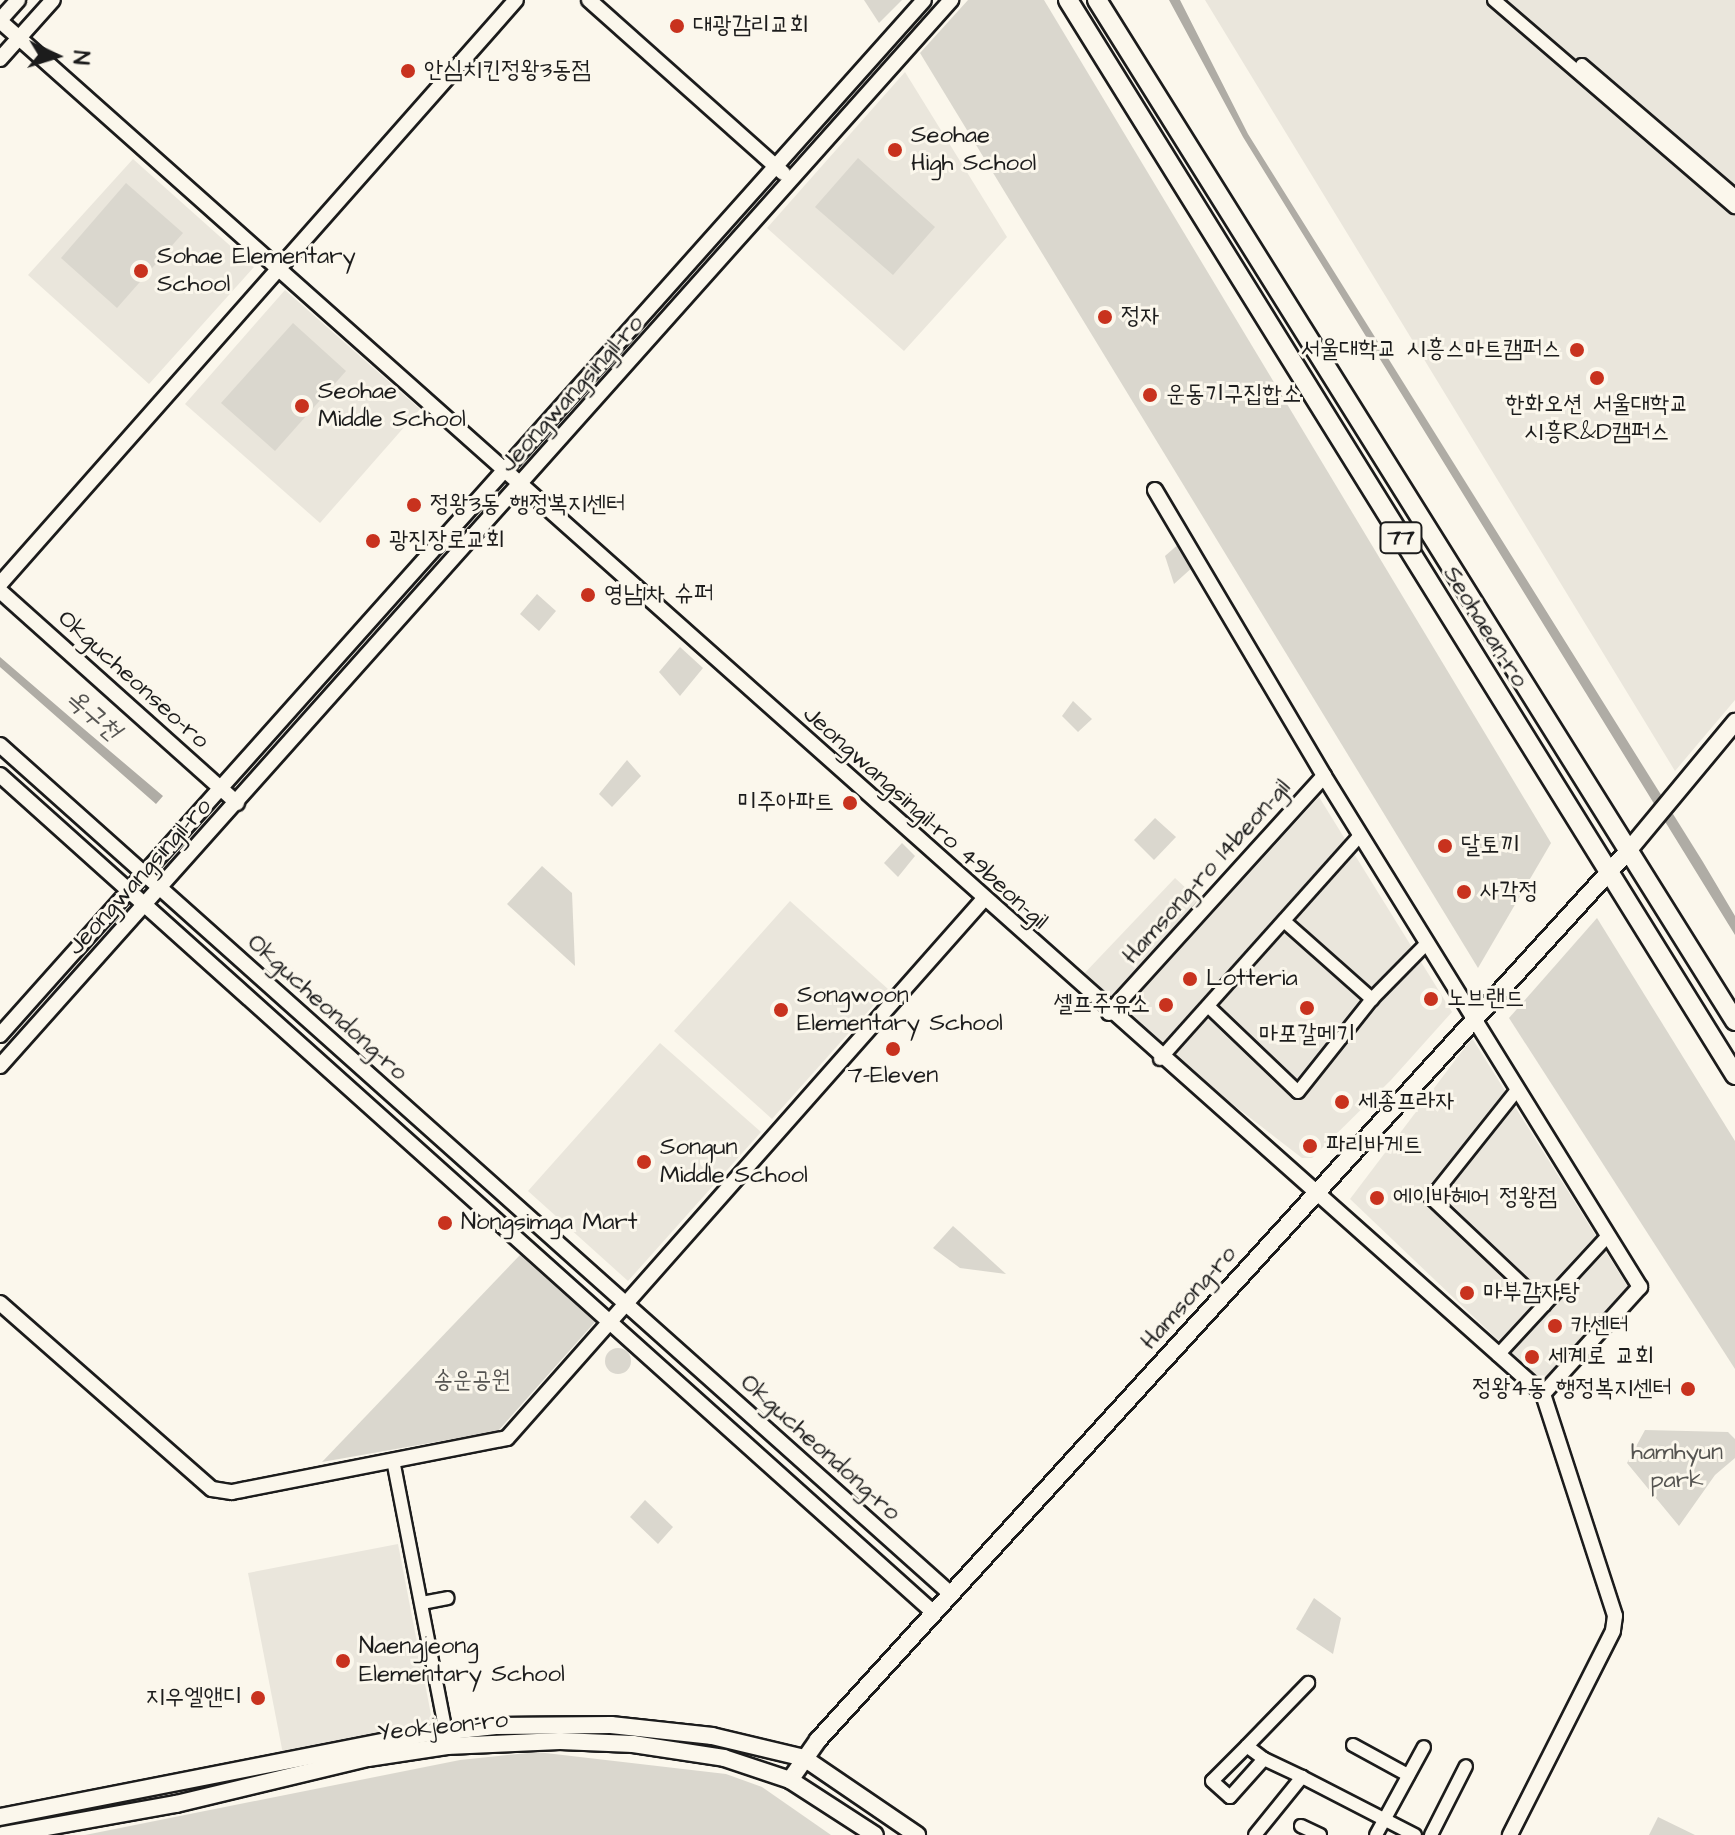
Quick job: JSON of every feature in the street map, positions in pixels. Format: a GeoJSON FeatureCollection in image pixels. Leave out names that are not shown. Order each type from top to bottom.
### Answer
{"type":"FeatureCollection","features":[{"type":"Feature","properties":{"kind":"main road","name":"Seohaean-ro"},"geometry":{"type":"LineString","coordinates":[[1068,0],[1735,1075]]}},
{"type":"Feature","properties":{"kind":"main road","name":"Seohaean-ro"},"geometry":{"type":"LineString","coordinates":[[1097,0],[1735,1021]]}},
{"type":"Feature","properties":{"kind":"main road","name":"Hamsong-ro"},"geometry":{"type":"LineString","coordinates":[[790,1780],[804,1758],[951,1594],[1609,873],[1735,722]]}},
{"type":"Feature","properties":{"kind":"main road","name":"Yeokjeon-ro"},"geometry":{"type":"LineString","coordinates":[[0,1817],[446,1732],[611,1725],[712,1736],[804,1758],[917,1835]]}},
{"type":"Feature","properties":{"kind":"main road","name":"Yeokjeon-ro"},"geometry":{"type":"LineString","coordinates":[[3,1835],[447,1746],[560,1741],[633,1744],[724,1758],[790,1780],[875,1835]]}},
{"type":"Feature","properties":{"kind":"street"},"geometry":{"type":"LineString","coordinates":[[0,20],[18,0]]}},
{"type":"Feature","properties":{"kind":"street"},"geometry":{"type":"LineString","coordinates":[[0,59],[53,0]]}},
{"type":"Feature","properties":{"kind":"street"},"geometry":{"type":"LineString","coordinates":[[0,584],[516,0]]}},
{"type":"Feature","properties":{"kind":"street"},"geometry":{"type":"LineString","coordinates":[[589,0],[791,181]]}},
{"type":"Feature","properties":{"kind":"street","name":"Jeongwangsingil-ro"},"geometry":{"type":"LineString","coordinates":[[0,1035],[924,0]]}},
{"type":"Feature","properties":{"kind":"street","name":"Jeongwangsingil-ro"},"geometry":{"type":"LineString","coordinates":[[0,1066],[157,885],[237,803],[951,0]]}},
{"type":"Feature","properties":{"kind":"street"},"geometry":{"type":"LineString","coordinates":[[1494,0],[1735,207]]}},
{"type":"Feature","properties":{"kind":"street"},"geometry":{"type":"LineString","coordinates":[[1506,0],[1735,196]]}},
{"type":"Feature","properties":{"kind":"street","name":"Jeongwangsingil-ro 49beon-gil"},"geometry":{"type":"LineString","coordinates":[[0,20],[1160,1059],[1543,1394]]}},
{"type":"Feature","properties":{"kind":"street"},"geometry":{"type":"LineString","coordinates":[[1155,490],[1324,776]]}},
{"type":"Feature","properties":{"kind":"street","name":"Okgucheonseo-ro"},"geometry":{"type":"LineString","coordinates":[[0,591],[237,803]]}},
{"type":"Feature","properties":{"kind":"street","name":"Okgucheondong-ro"},"geometry":{"type":"LineString","coordinates":[[0,745],[951,1594]]}},
{"type":"Feature","properties":{"kind":"street","name":"Okgucheondong-ro"},"geometry":{"type":"LineString","coordinates":[[0,775],[934,1613]]}},
{"type":"Feature","properties":{"kind":"street","name":"Hamsong-ro 14beon-gil"},"geometry":{"type":"LineString","coordinates":[[1109,1013],[1324,776],[1640,1287],[1543,1394]]}},
{"type":"Feature","properties":{"kind":"street"},"geometry":{"type":"LineString","coordinates":[[1160,1059],[1360,835]]}},
{"type":"Feature","properties":{"kind":"street"},"geometry":{"type":"LineString","coordinates":[[0,1303],[212,1489],[232,1492],[507,1438],[983,900]]}},
{"type":"Feature","properties":{"kind":"street"},"geometry":{"type":"LineString","coordinates":[[1284,921],[1372,999]]}},
{"type":"Feature","properties":{"kind":"street"},"geometry":{"type":"LineString","coordinates":[[1208,1006],[1298,1092],[1372,999],[1427,943]]}},
{"type":"Feature","properties":{"kind":"street"},"geometry":{"type":"LineString","coordinates":[[1517,1090],[1431,1198],[1544,1305]]}},
{"type":"Feature","properties":{"kind":"street"},"geometry":{"type":"LineString","coordinates":[[1498,1355],[1608,1236]]}},
{"type":"Feature","properties":{"kind":"street"},"geometry":{"type":"LineString","coordinates":[[1510,1835],[1613,1631],[1615,1616],[1543,1394]]}},
{"type":"Feature","properties":{"kind":"street","name":"Yeokjeon-ro"},"geometry":{"type":"LineString","coordinates":[[393,1460],[446,1732]]}},
{"type":"Feature","properties":{"kind":"street"},"geometry":{"type":"LineString","coordinates":[[422,1603],[448,1598]]}},
{"type":"Feature","properties":{"kind":"street"},"geometry":{"type":"LineString","coordinates":[[1264,1759],[1230,1797],[1212,1781],[1308,1683]]}},
{"type":"Feature","properties":{"kind":"street"},"geometry":{"type":"LineString","coordinates":[[1353,1745],[1408,1775]]}},
{"type":"Feature","properties":{"kind":"street"},"geometry":{"type":"LineString","coordinates":[[1247,1746],[1264,1759],[1415,1835]]}},
{"type":"Feature","properties":{"kind":"street"},"geometry":{"type":"LineString","coordinates":[[1376,1835],[1424,1747]]}},
{"type":"Feature","properties":{"kind":"street"},"geometry":{"type":"LineString","coordinates":[[1431,1835],[1466,1766]]}},
{"type":"Feature","properties":{"kind":"street"},"geometry":{"type":"LineString","coordinates":[[1255,1835],[1302,1777]]}},
{"type":"Feature","properties":{"kind":"street"},"geometry":{"type":"LineString","coordinates":[[1301,1826],[1320,1835]]}},
{"type":"Feature","properties":{"kind":"shaded area"},"geometry":{"type":"Polygon","coordinates":[[[1169,0],[1180,0],[1248,134],[1703,862],[1735,916],[1735,935],[1243,137],[1169,0]]]}},
{"type":"Feature","properties":{"kind":"shaded area","name":"서울대학교 시흥스마트캠퍼스"},"geometry":{"type":"Polygon","coordinates":[[[1205,0],[1735,0],[1735,700],[1675,771],[1205,0]]]}},
{"type":"Feature","properties":{"kind":"shaded area","name":"Seohae High School"},"geometry":{"type":"Polygon","coordinates":[[[905,72],[1007,237],[904,351],[767,228],[905,72]]]}},
{"type":"Feature","properties":{"kind":"shaded area","name":"Sohae Elementary School"},"geometry":{"type":"Polygon","coordinates":[[[133,159],[254,267],[149,384],[28,275],[133,159]]]}},
{"type":"Feature","properties":{"kind":"shaded area","name":"Seohae Middle School"},"geometry":{"type":"Polygon","coordinates":[[[285,290],[420,409],[320,523],[185,404],[285,290]]]}},
{"type":"Feature","properties":{"kind":"shaded area"},"geometry":{"type":"Polygon","coordinates":[[[0,657],[163,796],[156,804],[0,667],[0,657]]]}},
{"type":"Feature","properties":{"kind":"shaded area"},"geometry":{"type":"Polygon","coordinates":[[[1319,797],[1452,1012],[1391,1080],[1312,1158],[1302,1158],[1218,1093],[1124,1011],[1319,797]]]}},
{"type":"Feature","properties":{"kind":"shaded area"},"geometry":{"type":"Polygon","coordinates":[[[1175,878],[1202,903],[1111,1004],[1079,979],[1175,878]]]}},
{"type":"Feature","properties":{"kind":"shaded area","name":"Songwoon Elementary School"},"geometry":{"type":"Polygon","coordinates":[[[790,901],[888,989],[772,1119],[674,1031],[790,901]]]}},
{"type":"Feature","properties":{"kind":"shaded area"},"geometry":{"type":"Polygon","coordinates":[[[1472,1038],[1628,1287],[1542,1382],[1350,1199],[1472,1038]]]}},
{"type":"Feature","properties":{"kind":"shaded area","name":"Songun Middle School"},"geometry":{"type":"Polygon","coordinates":[[[660,1043],[761,1132],[628,1281],[528,1191],[660,1043]]]}},
{"type":"Feature","properties":{"kind":"shaded area","name":"Naengjeong Elementary School"},"geometry":{"type":"Polygon","coordinates":[[[398,1544],[433,1725],[283,1754],[248,1573],[398,1544]]]}},
{"type":"Feature","properties":{"kind":"green space"},"geometry":{"type":"Polygon","coordinates":[[[864,0],[902,0],[879,23],[864,0]]]}},
{"type":"Feature","properties":{"kind":"green space"},"geometry":{"type":"Polygon","coordinates":[[[968,0],[1044,0],[1551,843],[1478,968],[920,53],[968,0]]]}},
{"type":"Feature","properties":{"kind":"green space"},"geometry":{"type":"Polygon","coordinates":[[[858,158],[935,227],[893,275],[815,207],[858,158]]]}},
{"type":"Feature","properties":{"kind":"green space"},"geometry":{"type":"Polygon","coordinates":[[[126,183],[183,233],[117,308],[61,258],[126,183]]]}},
{"type":"Feature","properties":{"kind":"green space"},"geometry":{"type":"Polygon","coordinates":[[[293,323],[346,371],[275,451],[221,403],[293,323]]]}},
{"type":"Feature","properties":{"kind":"green space"},"geometry":{"type":"Polygon","coordinates":[[[1181,542],[1194,566],[1174,584],[1165,556],[1181,542]]]}},
{"type":"Feature","properties":{"kind":"green space"},"geometry":{"type":"Polygon","coordinates":[[[537,594],[556,611],[539,631],[520,614],[537,594]]]}},
{"type":"Feature","properties":{"kind":"green space"},"geometry":{"type":"Polygon","coordinates":[[[680,647],[703,668],[680,696],[659,672],[680,647]]]}},
{"type":"Feature","properties":{"kind":"green space"},"geometry":{"type":"Polygon","coordinates":[[[1073,701],[1092,719],[1078,732],[1062,716],[1073,701]]]}},
{"type":"Feature","properties":{"kind":"green space"},"geometry":{"type":"Polygon","coordinates":[[[627,760],[641,776],[612,807],[599,794],[627,760]]]}},
{"type":"Feature","properties":{"kind":"green space"},"geometry":{"type":"Polygon","coordinates":[[[1155,818],[1176,837],[1154,860],[1134,840],[1155,818]]]}},
{"type":"Feature","properties":{"kind":"green space"},"geometry":{"type":"Polygon","coordinates":[[[902,843],[915,856],[898,877],[884,863],[902,843]]]}},
{"type":"Feature","properties":{"kind":"green space"},"geometry":{"type":"Polygon","coordinates":[[[542,866],[572,893],[575,966],[507,904],[542,866]]]}},
{"type":"Feature","properties":{"kind":"green space"},"geometry":{"type":"Polygon","coordinates":[[[1597,918],[1735,1141],[1735,1369],[1509,1018],[1597,918]]]}},
{"type":"Feature","properties":{"kind":"green space"},"geometry":{"type":"Polygon","coordinates":[[[953,1226],[1006,1274],[960,1268],[933,1248],[953,1226]]]}},
{"type":"Feature","properties":{"kind":"green space","name":"송운공원"},"geometry":{"type":"Polygon","coordinates":[[[520,1255],[595,1322],[498,1431],[322,1462],[520,1255]]]}},
{"type":"Feature","properties":{"kind":"green space"},"geometry":{"type":"Polygon","coordinates":[[[618,1348],[627,1352],[631,1361],[627,1370],[618,1374],[609,1370],[605,1361],[609,1352],[618,1348]]]}},
{"type":"Feature","properties":{"kind":"green space","name":"hamhyun park"},"geometry":{"type":"Polygon","coordinates":[[[1645,1430],[1728,1432],[1735,1439],[1735,1458],[1715,1475],[1679,1526],[1627,1463],[1645,1430]]]}},
{"type":"Feature","properties":{"kind":"green space"},"geometry":{"type":"Polygon","coordinates":[[[645,1500],[673,1527],[658,1544],[630,1517],[645,1500]]]}},
{"type":"Feature","properties":{"kind":"green space"},"geometry":{"type":"Polygon","coordinates":[[[1314,1598],[1341,1618],[1333,1654],[1296,1629],[1314,1598]]]}},
{"type":"Feature","properties":{"kind":"green space"},"geometry":{"type":"Polygon","coordinates":[[[537,1752],[726,1774],[762,1787],[831,1835],[85,1835],[460,1760],[537,1752]]]}},
{"type":"Feature","properties":{"kind":"green space"},"geometry":{"type":"Polygon","coordinates":[[[1658,1817],[1695,1835],[1649,1835],[1658,1817]]]}},
{"type":"Feature","properties":{"kind":"place","name":"대광감리교회"},"geometry":{"type":"Point","coordinates":[677,26]}},
{"type":"Feature","properties":{"kind":"place","name":"안심치킨정왕3동점"},"geometry":{"type":"Point","coordinates":[408,71]}},
{"type":"Feature","properties":{"kind":"place","name":"Seohae High School"},"geometry":{"type":"Point","coordinates":[895,150]}},
{"type":"Feature","properties":{"kind":"place","name":"Sohae Elementary School"},"geometry":{"type":"Point","coordinates":[141,271]}},
{"type":"Feature","properties":{"kind":"place","name":"정자"},"geometry":{"type":"Point","coordinates":[1105,317]}},
{"type":"Feature","properties":{"kind":"place","name":"서울대학교 시흥스마트캠퍼스"},"geometry":{"type":"Point","coordinates":[1577,350]}},
{"type":"Feature","properties":{"kind":"place","name":"한화오션 서울대학교 시흥R&D캠퍼스"},"geometry":{"type":"Point","coordinates":[1597,378]}},
{"type":"Feature","properties":{"kind":"place","name":"운동기구집합소"},"geometry":{"type":"Point","coordinates":[1150,395]}},
{"type":"Feature","properties":{"kind":"place","name":"Seohae Middle School"},"geometry":{"type":"Point","coordinates":[302,406]}},
{"type":"Feature","properties":{"kind":"place","name":"정왕3동 행정복지센터"},"geometry":{"type":"Point","coordinates":[414,505]}},
{"type":"Feature","properties":{"kind":"place","name":"광진장로교회"},"geometry":{"type":"Point","coordinates":[373,541]}},
{"type":"Feature","properties":{"kind":"place","name":"영남1차 슈퍼"},"geometry":{"type":"Point","coordinates":[588,595]}},
{"type":"Feature","properties":{"kind":"place","name":"미주아파트"},"geometry":{"type":"Point","coordinates":[850,803]}},
{"type":"Feature","properties":{"kind":"place","name":"달토끼"},"geometry":{"type":"Point","coordinates":[1445,846]}},
{"type":"Feature","properties":{"kind":"place","name":"사각정"},"geometry":{"type":"Point","coordinates":[1464,892]}},
{"type":"Feature","properties":{"kind":"place","name":"Lotteria"},"geometry":{"type":"Point","coordinates":[1190,979]}},
{"type":"Feature","properties":{"kind":"place","name":"노브랜드"},"geometry":{"type":"Point","coordinates":[1431,999]}},
{"type":"Feature","properties":{"kind":"place","name":"셀프주유소"},"geometry":{"type":"Point","coordinates":[1166,1005]}},
{"type":"Feature","properties":{"kind":"place","name":"마포갈메기"},"geometry":{"type":"Point","coordinates":[1307,1008]}},
{"type":"Feature","properties":{"kind":"place","name":"Songwoon Elementary School"},"geometry":{"type":"Point","coordinates":[781,1010]}},
{"type":"Feature","properties":{"kind":"place","name":"7-Eleven"},"geometry":{"type":"Point","coordinates":[893,1049]}},
{"type":"Feature","properties":{"kind":"place","name":"세종프라자"},"geometry":{"type":"Point","coordinates":[1342,1102]}},
{"type":"Feature","properties":{"kind":"place","name":"파리바게트"},"geometry":{"type":"Point","coordinates":[1310,1146]}},
{"type":"Feature","properties":{"kind":"place","name":"Songun Middle School"},"geometry":{"type":"Point","coordinates":[644,1162]}},
{"type":"Feature","properties":{"kind":"place","name":"에이바헤어 정왕점"},"geometry":{"type":"Point","coordinates":[1377,1198]}},
{"type":"Feature","properties":{"kind":"place","name":"Nongsimga Mart"},"geometry":{"type":"Point","coordinates":[445,1223]}},
{"type":"Feature","properties":{"kind":"place","name":"마부감자탕"},"geometry":{"type":"Point","coordinates":[1467,1293]}},
{"type":"Feature","properties":{"kind":"place","name":"카센터"},"geometry":{"type":"Point","coordinates":[1555,1326]}},
{"type":"Feature","properties":{"kind":"place","name":"세계로 교회"},"geometry":{"type":"Point","coordinates":[1532,1357]}},
{"type":"Feature","properties":{"kind":"place","name":"정왕4동 행정복지센터"},"geometry":{"type":"Point","coordinates":[1688,1389]}},
{"type":"Feature","properties":{"kind":"place","name":"Naengjeong Elementary School"},"geometry":{"type":"Point","coordinates":[343,1661]}},
{"type":"Feature","properties":{"kind":"place","name":"지우엘앤디"},"geometry":{"type":"Point","coordinates":[258,1698]}},
{"type":"Feature","properties":{"kind":"water label","name":"옥구천"},"geometry":{"type":"Point","coordinates":[93,715]}}]}
